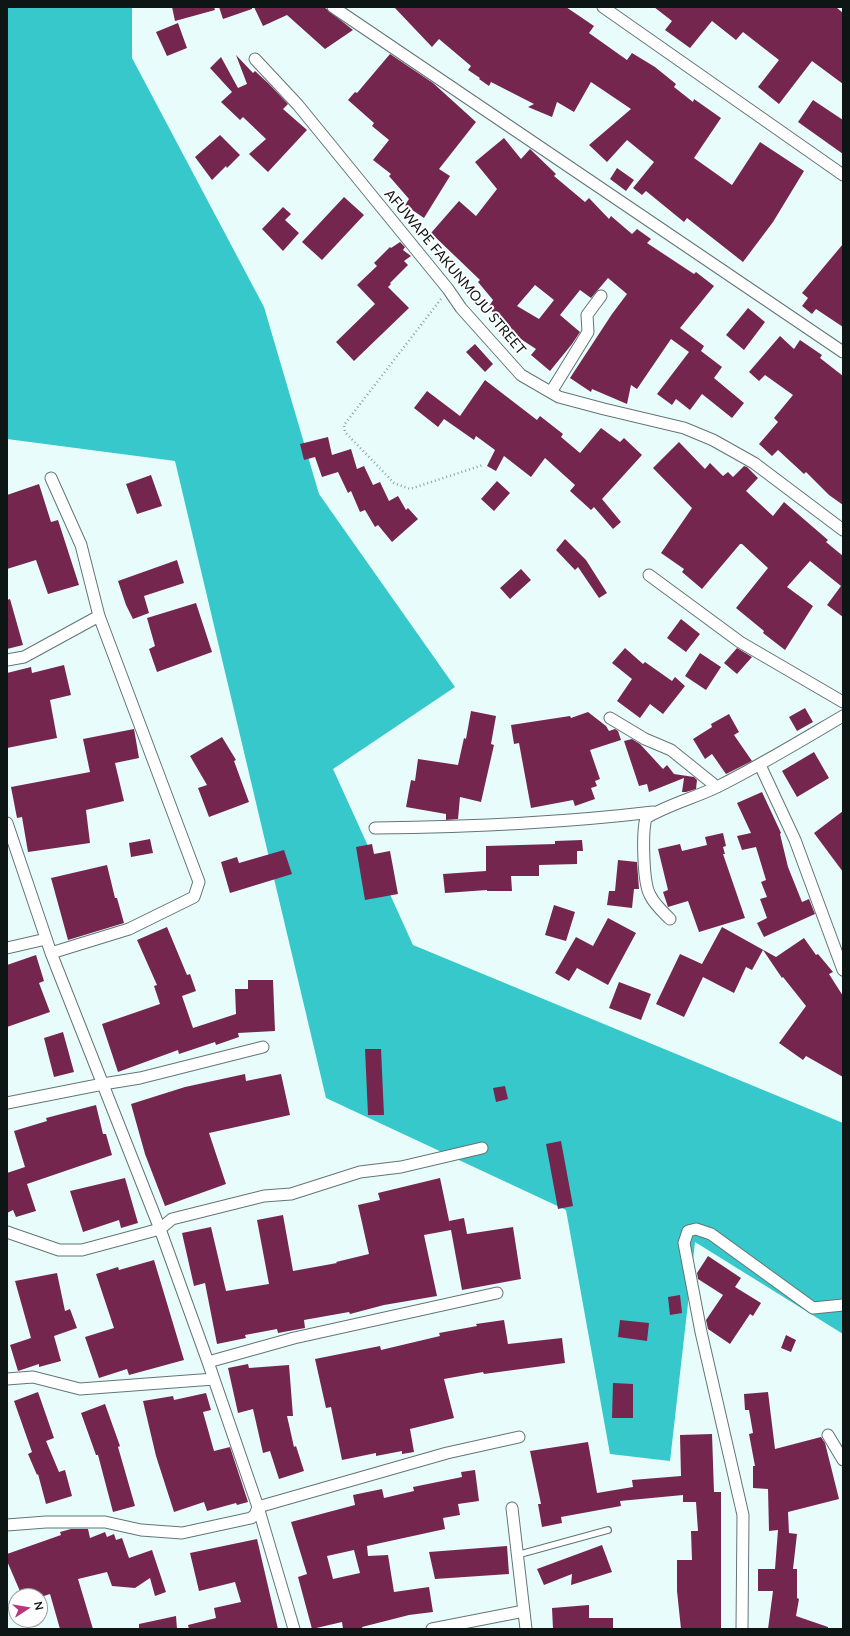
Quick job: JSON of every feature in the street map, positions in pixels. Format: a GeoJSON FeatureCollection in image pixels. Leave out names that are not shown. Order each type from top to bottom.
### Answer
{"type":"FeatureCollection","features":[{"type":"Feature","properties":{"kind":"street"},"geometry":{"type":"LineString","coordinates":[[333,7],[843,352]]}},
{"type":"Feature","properties":{"kind":"street"},"geometry":{"type":"LineString","coordinates":[[603,7],[843,175]]}},
{"type":"Feature","properties":{"kind":"street","name":"AFUWAPE FAKUNMOJU STREET"},"geometry":{"type":"LineString","coordinates":[[255,59],[298,105],[448,289],[461,308],[521,375],[559,397],[604,410],[684,428],[713,440],[754,463],[843,530]]}},
{"type":"Feature","properties":{"kind":"street"},"geometry":{"type":"LineString","coordinates":[[551,392],[588,332],[587,315],[601,296]]}},
{"type":"Feature","properties":{"kind":"street"},"geometry":{"type":"LineString","coordinates":[[51,478],[81,545],[99,616],[199,882],[198,890],[194,897],[129,929],[51,953]]}},
{"type":"Feature","properties":{"kind":"street"},"geometry":{"type":"LineString","coordinates":[[649,575],[740,642],[843,702]]}},
{"type":"Feature","properties":{"kind":"street"},"geometry":{"type":"LineString","coordinates":[[7,660],[24,657],[99,616]]}},
{"type":"Feature","properties":{"kind":"street"},"geometry":{"type":"LineString","coordinates":[[670,919],[649,894],[644,867],[644,826],[646,818],[656,812],[717,787],[760,765],[843,716]]}},
{"type":"Feature","properties":{"kind":"street"},"geometry":{"type":"LineString","coordinates":[[610,718],[645,739],[671,750],[717,787]]}},
{"type":"Feature","properties":{"kind":"street"},"geometry":{"type":"LineString","coordinates":[[760,765],[795,840],[843,970]]}},
{"type":"Feature","properties":{"kind":"street"},"geometry":{"type":"LineString","coordinates":[[375,828],[458,827],[590,820],[656,812]]}},
{"type":"Feature","properties":{"kind":"street"},"geometry":{"type":"LineString","coordinates":[[7,823],[51,953],[160,1229],[208,1362],[258,1507],[294,1629]]}},
{"type":"Feature","properties":{"kind":"street"},"geometry":{"type":"LineString","coordinates":[[7,948],[46,939]]}},
{"type":"Feature","properties":{"kind":"street"},"geometry":{"type":"LineString","coordinates":[[7,1103],[140,1078],[263,1047]]}},
{"type":"Feature","properties":{"kind":"street"},"geometry":{"type":"LineString","coordinates":[[7,1232],[59,1250],[82,1250],[160,1229],[172,1219],[264,1196],[291,1194],[360,1172],[401,1167],[482,1148]]}},
{"type":"Feature","properties":{"kind":"street"},"geometry":{"type":"LineString","coordinates":[[742,1629],[743,1516],[701,1332],[684,1243],[688,1231],[696,1229],[711,1234],[813,1308],[843,1305]]}},
{"type":"Feature","properties":{"kind":"street"},"geometry":{"type":"LineString","coordinates":[[208,1362],[294,1338],[497,1293]]}},
{"type":"Feature","properties":{"kind":"street"},"geometry":{"type":"LineString","coordinates":[[7,1379],[33,1377],[80,1389],[214,1379]]}},
{"type":"Feature","properties":{"kind":"street"},"geometry":{"type":"LineString","coordinates":[[828,1435],[843,1460]]}},
{"type":"Feature","properties":{"kind":"street"},"geometry":{"type":"LineString","coordinates":[[258,1507],[447,1453],[519,1437]]}},
{"type":"Feature","properties":{"kind":"street"},"geometry":{"type":"LineString","coordinates":[[7,1525],[46,1522],[105,1522],[141,1530],[182,1533],[251,1518],[255,1515],[258,1507]]}},
{"type":"Feature","properties":{"kind":"street"},"geometry":{"type":"LineString","coordinates":[[512,1508],[516,1555],[526,1629]]}},
{"type":"Feature","properties":{"kind":"street"},"geometry":{"type":"LineString","coordinates":[[432,1629],[524,1611]]}},
{"type":"Feature","properties":{"kind":"lane"},"geometry":{"type":"LineString","coordinates":[[516,1555],[608,1530]]}},
{"type":"Feature","properties":{"kind":"path"},"geometry":{"type":"LineString","coordinates":[[448,289],[344,425],[345,432],[394,483],[410,489],[483,465]]}},
{"type":"Feature","properties":{"kind":"shaded area"},"geometry":{"type":"Polygon","coordinates":[[[7,7],[132,7],[132,58],[264,307],[319,494],[455,687],[333,769],[413,945],[843,1123],[843,1334],[695,1242],[670,1461],[610,1454],[566,1210],[326,1098],[175,461],[7,439],[7,7]]]}},
{"type":"Feature","properties":{"kind":"building"},"geometry":{"type":"Polygon","coordinates":[[[172,7],[214,7],[215,10],[175,21],[172,7]]]}},
{"type":"Feature","properties":{"kind":"building"},"geometry":{"type":"Polygon","coordinates":[[[219,7],[252,7],[252,9],[223,19],[219,7]]]}},
{"type":"Feature","properties":{"kind":"building"},"geometry":{"type":"Polygon","coordinates":[[[254,7],[324,7],[353,30],[325,49],[287,15],[263,26],[254,7]]]}},
{"type":"Feature","properties":{"kind":"building"},"geometry":{"type":"Polygon","coordinates":[[[394,7],[566,7],[594,26],[589,33],[627,60],[632,53],[655,67],[676,84],[674,87],[693,102],[694,99],[721,118],[694,158],[732,185],[760,142],[804,171],[773,222],[743,262],[687,218],[684,222],[646,191],[642,195],[633,188],[654,162],[627,140],[607,162],[589,145],[631,109],[591,82],[574,112],[557,102],[552,117],[528,107],[534,104],[491,82],[489,86],[479,79],[480,78],[468,70],[471,66],[439,39],[432,47],[394,7]]]}},
{"type":"Feature","properties":{"kind":"building"},"geometry":{"type":"Polygon","coordinates":[[[654,7],[836,7],[843,13],[843,84],[812,61],[779,104],[758,87],[779,60],[743,32],[736,40],[712,21],[690,48],[665,30],[672,21],[654,7]]]}},
{"type":"Feature","properties":{"kind":"building"},"geometry":{"type":"Polygon","coordinates":[[[178,23],[187,48],[167,56],[156,32],[178,23]]]}},
{"type":"Feature","properties":{"kind":"building"},"geometry":{"type":"Polygon","coordinates":[[[390,54],[433,83],[476,122],[439,169],[450,176],[424,218],[405,205],[409,199],[389,176],[391,174],[373,160],[389,140],[372,126],[374,123],[348,100],[355,92],[357,93],[390,54]]]}},
{"type":"Feature","properties":{"kind":"building"},"geometry":{"type":"Polygon","coordinates":[[[236,55],[253,73],[255,71],[269,84],[288,104],[283,109],[307,130],[268,172],[249,154],[266,139],[243,117],[240,120],[221,102],[232,92],[210,68],[221,57],[238,88],[247,84],[236,55]]]}},
{"type":"Feature","properties":{"kind":"building"},"geometry":{"type":"Polygon","coordinates":[[[813,100],[843,120],[843,154],[798,122],[813,100]]]}},
{"type":"Feature","properties":{"kind":"building"},"geometry":{"type":"Polygon","coordinates":[[[220,135],[240,155],[212,180],[195,157],[220,135]]]}},
{"type":"Feature","properties":{"kind":"building"},"geometry":{"type":"Polygon","coordinates":[[[504,138],[521,159],[530,149],[556,174],[554,176],[585,202],[589,198],[609,219],[611,216],[632,234],[637,229],[651,239],[647,243],[694,274],[696,272],[714,286],[680,328],[704,346],[701,351],[722,367],[714,378],[744,403],[732,418],[702,394],[690,410],[676,399],[672,405],[657,394],[689,352],[671,339],[637,389],[631,385],[627,404],[592,389],[591,392],[570,378],[627,294],[608,278],[591,298],[580,290],[560,315],[580,332],[550,371],[531,355],[536,349],[510,332],[512,329],[488,308],[493,300],[478,282],[480,280],[431,233],[459,201],[476,216],[497,189],[475,162],[504,138]],[[535,285],[517,306],[539,319],[554,300],[535,285]]]}},
{"type":"Feature","properties":{"kind":"building"},"geometry":{"type":"Polygon","coordinates":[[[617,168],[634,180],[626,191],[610,179],[617,168]]]}},
{"type":"Feature","properties":{"kind":"building"},"geometry":{"type":"Polygon","coordinates":[[[344,197],[364,215],[322,260],[302,242],[344,197]]]}},
{"type":"Feature","properties":{"kind":"building"},"geometry":{"type":"Polygon","coordinates":[[[283,207],[291,214],[285,220],[299,233],[283,251],[262,229],[283,207]]]}},
{"type":"Feature","properties":{"kind":"building"},"geometry":{"type":"Polygon","coordinates":[[[400,242],[405,247],[403,250],[411,256],[404,261],[408,265],[390,283],[391,284],[388,287],[409,308],[354,361],[336,342],[375,304],[357,285],[377,266],[374,263],[390,247],[391,248],[400,242]]]}},
{"type":"Feature","properties":{"kind":"building"},"geometry":{"type":"Polygon","coordinates":[[[843,244],[843,327],[816,309],[812,314],[802,306],[808,298],[802,293],[843,244]]]}},
{"type":"Feature","properties":{"kind":"building"},"geometry":{"type":"Polygon","coordinates":[[[748,308],[765,322],[744,350],[726,335],[748,308]]]}},
{"type":"Feature","properties":{"kind":"building"},"geometry":{"type":"Polygon","coordinates":[[[780,336],[794,349],[800,340],[822,355],[820,358],[843,376],[843,505],[829,495],[806,472],[804,474],[778,450],[772,456],[759,444],[778,422],[774,418],[793,395],[765,375],[759,381],[749,372],[780,336]]]}},
{"type":"Feature","properties":{"kind":"building"},"geometry":{"type":"Polygon","coordinates":[[[475,344],[493,364],[485,372],[466,352],[475,344]]]}},
{"type":"Feature","properties":{"kind":"building"},"geometry":{"type":"Polygon","coordinates":[[[485,380],[537,420],[540,416],[563,434],[561,437],[580,453],[601,428],[620,442],[624,438],[642,455],[602,499],[621,522],[613,529],[594,507],[591,510],[570,491],[575,485],[545,458],[531,477],[504,456],[496,471],[487,466],[495,450],[476,436],[474,440],[444,419],[438,427],[414,408],[427,391],[460,416],[485,380]]]}},
{"type":"Feature","properties":{"kind":"building"},"geometry":{"type":"Polygon","coordinates":[[[328,437],[332,455],[351,449],[357,469],[364,466],[373,485],[380,482],[389,501],[398,496],[406,510],[408,508],[418,519],[392,542],[378,525],[375,527],[365,510],[360,512],[351,491],[348,493],[338,472],[322,477],[315,457],[304,460],[300,444],[328,437]]]}},
{"type":"Feature","properties":{"kind":"building"},"geometry":{"type":"Polygon","coordinates":[[[679,442],[705,469],[710,463],[723,476],[728,472],[733,477],[744,466],[747,467],[758,478],[746,491],[773,516],[784,502],[828,540],[826,542],[843,556],[843,617],[827,605],[841,586],[810,561],[787,587],[813,606],[785,650],[763,633],[764,631],[736,608],[768,568],[742,544],[740,544],[702,589],[682,572],[684,569],[661,553],[692,508],[653,468],[679,442]]]}},
{"type":"Feature","properties":{"kind":"building"},"geometry":{"type":"Polygon","coordinates":[[[151,475],[162,506],[137,514],[126,484],[151,475]]]}},
{"type":"Feature","properties":{"kind":"building"},"geometry":{"type":"Polygon","coordinates":[[[497,481],[510,493],[494,511],[481,499],[497,481]]]}},
{"type":"Feature","properties":{"kind":"building"},"geometry":{"type":"Polygon","coordinates":[[[39,484],[51,522],[58,520],[79,585],[48,594],[36,560],[7,569],[7,495],[39,484]]]}},
{"type":"Feature","properties":{"kind":"building"},"geometry":{"type":"Polygon","coordinates":[[[565,539],[586,560],[607,593],[599,598],[578,567],[575,570],[556,550],[565,539]]]}},
{"type":"Feature","properties":{"kind":"building"},"geometry":{"type":"Polygon","coordinates":[[[177,560],[184,583],[144,596],[149,613],[133,619],[126,605],[118,581],[177,560]]]}},
{"type":"Feature","properties":{"kind":"building"},"geometry":{"type":"Polygon","coordinates":[[[521,569],[531,580],[510,599],[500,588],[521,569]]]}},
{"type":"Feature","properties":{"kind":"building"},"geometry":{"type":"Polygon","coordinates":[[[10,599],[23,645],[7,649],[7,600],[10,599]]]}},
{"type":"Feature","properties":{"kind":"building"},"geometry":{"type":"Polygon","coordinates":[[[196,603],[212,652],[157,672],[149,649],[155,646],[147,618],[196,603]]]}},
{"type":"Feature","properties":{"kind":"building"},"geometry":{"type":"Polygon","coordinates":[[[681,619],[700,634],[686,652],[667,638],[681,619]]]}},
{"type":"Feature","properties":{"kind":"building"},"geometry":{"type":"Polygon","coordinates":[[[625,648],[643,664],[645,662],[672,681],[675,677],[685,686],[663,714],[650,704],[640,718],[617,701],[632,679],[612,663],[625,648]]]}},
{"type":"Feature","properties":{"kind":"building"},"geometry":{"type":"Polygon","coordinates":[[[737,648],[752,657],[737,674],[724,663],[737,648]]]}},
{"type":"Feature","properties":{"kind":"building"},"geometry":{"type":"Polygon","coordinates":[[[700,653],[721,667],[706,690],[685,676],[700,653]]]}},
{"type":"Feature","properties":{"kind":"building"},"geometry":{"type":"Polygon","coordinates":[[[64,665],[71,695],[50,700],[57,738],[7,748],[7,673],[31,667],[32,673],[64,665]]]}},
{"type":"Feature","properties":{"kind":"building"},"geometry":{"type":"Polygon","coordinates":[[[805,708],[813,722],[797,731],[789,717],[805,708]]]}},
{"type":"Feature","properties":{"kind":"building"},"geometry":{"type":"Polygon","coordinates":[[[471,711],[496,716],[491,744],[494,745],[481,802],[460,797],[458,819],[446,820],[446,814],[406,807],[411,780],[415,781],[418,759],[458,765],[464,738],[466,739],[471,711]]]}},
{"type":"Feature","properties":{"kind":"building"},"geometry":{"type":"Polygon","coordinates":[[[588,712],[606,726],[609,731],[615,729],[618,731],[621,740],[590,750],[600,779],[595,781],[597,786],[591,788],[595,799],[575,806],[573,800],[531,808],[519,743],[514,744],[511,725],[570,716],[571,718],[588,712]]]}},
{"type":"Feature","properties":{"kind":"building"},"geometry":{"type":"Polygon","coordinates":[[[729,714],[739,732],[734,735],[752,761],[726,774],[712,754],[705,759],[693,739],[712,727],[711,724],[729,714]]]}},
{"type":"Feature","properties":{"kind":"building"},"geometry":{"type":"Polygon","coordinates":[[[134,729],[139,758],[115,763],[124,801],[86,810],[90,843],[28,852],[22,817],[17,818],[11,787],[90,772],[83,739],[134,729]]]}},
{"type":"Feature","properties":{"kind":"building"},"geometry":{"type":"Polygon","coordinates":[[[222,737],[236,760],[234,761],[249,802],[209,817],[198,788],[207,785],[190,756],[222,737]]]}},
{"type":"Feature","properties":{"kind":"building"},"geometry":{"type":"Polygon","coordinates":[[[632,739],[640,744],[663,769],[667,765],[674,774],[694,777],[697,780],[696,789],[682,792],[684,778],[649,792],[647,784],[639,786],[624,741],[632,739]]]}},
{"type":"Feature","properties":{"kind":"building"},"geometry":{"type":"Polygon","coordinates":[[[814,752],[829,778],[797,797],[782,771],[814,752]]]}},
{"type":"Feature","properties":{"kind":"building"},"geometry":{"type":"Polygon","coordinates":[[[762,792],[781,833],[788,867],[802,902],[809,899],[815,914],[764,937],[757,923],[767,918],[760,899],[767,897],[761,882],[766,880],[756,847],[742,850],[737,836],[751,833],[737,803],[762,792]]]}},
{"type":"Feature","properties":{"kind":"building"},"geometry":{"type":"Polygon","coordinates":[[[843,811],[843,872],[814,833],[843,811]]]}},
{"type":"Feature","properties":{"kind":"building"},"geometry":{"type":"Polygon","coordinates":[[[723,833],[726,846],[723,847],[725,854],[723,854],[745,918],[699,932],[688,901],[668,907],[663,892],[668,890],[658,849],[680,844],[682,851],[707,845],[705,837],[723,833]]]}},
{"type":"Feature","properties":{"kind":"building"},"geometry":{"type":"Polygon","coordinates":[[[150,839],[153,853],[131,857],[129,843],[150,839]]]}},
{"type":"Feature","properties":{"kind":"building"},"geometry":{"type":"Polygon","coordinates":[[[582,840],[583,851],[577,851],[577,864],[539,865],[539,876],[511,876],[512,891],[487,890],[445,893],[443,874],[486,871],[486,846],[555,844],[555,841],[582,840]]]}},
{"type":"Feature","properties":{"kind":"building"},"geometry":{"type":"Polygon","coordinates":[[[372,844],[374,854],[390,851],[398,894],[365,900],[356,847],[372,844]]]}},
{"type":"Feature","properties":{"kind":"building"},"geometry":{"type":"Polygon","coordinates":[[[284,850],[292,874],[230,893],[221,862],[237,857],[239,863],[284,850]]]}},
{"type":"Feature","properties":{"kind":"building"},"geometry":{"type":"Polygon","coordinates":[[[618,860],[637,862],[639,889],[634,889],[632,908],[607,905],[609,891],[615,891],[618,860]]]}},
{"type":"Feature","properties":{"kind":"building"},"geometry":{"type":"Polygon","coordinates":[[[107,865],[115,898],[117,898],[124,923],[68,940],[51,878],[107,865]]]}},
{"type":"Feature","properties":{"kind":"building"},"geometry":{"type":"Polygon","coordinates":[[[554,905],[575,912],[566,941],[545,935],[554,905]]]}},
{"type":"Feature","properties":{"kind":"building"},"geometry":{"type":"Polygon","coordinates":[[[608,918],[636,933],[608,985],[577,968],[569,981],[555,973],[576,937],[593,946],[608,918]]]}},
{"type":"Feature","properties":{"kind":"building"},"geometry":{"type":"Polygon","coordinates":[[[167,927],[187,975],[190,974],[196,991],[182,996],[193,1028],[236,1014],[235,989],[248,989],[248,980],[273,980],[275,1031],[238,1033],[239,1037],[216,1045],[215,1042],[179,1054],[178,1050],[118,1072],[102,1024],[160,1004],[154,986],[157,985],[137,940],[167,927]]]}},
{"type":"Feature","properties":{"kind":"building"},"geometry":{"type":"Polygon","coordinates":[[[722,927],[776,957],[804,938],[816,955],[818,954],[833,972],[829,974],[843,996],[843,1077],[806,1056],[803,1060],[779,1043],[806,1006],[783,977],[782,978],[763,950],[752,970],[746,967],[734,993],[703,977],[684,1017],[656,1004],[680,954],[702,964],[722,927]]]}},
{"type":"Feature","properties":{"kind":"building"},"geometry":{"type":"Polygon","coordinates":[[[36,955],[44,981],[39,983],[50,1012],[7,1027],[7,965],[36,955]]]}},
{"type":"Feature","properties":{"kind":"building"},"geometry":{"type":"Polygon","coordinates":[[[619,982],[651,994],[641,1020],[609,1008],[619,982]]]}},
{"type":"Feature","properties":{"kind":"building"},"geometry":{"type":"Polygon","coordinates":[[[63,1032],[74,1072],[54,1077],[44,1038],[63,1032]]]}},
{"type":"Feature","properties":{"kind":"building"},"geometry":{"type":"Polygon","coordinates":[[[365,1049],[381,1049],[384,1115],[368,1115],[365,1049]]]}},
{"type":"Feature","properties":{"kind":"building"},"geometry":{"type":"Polygon","coordinates":[[[245,1074],[246,1081],[281,1074],[290,1115],[209,1133],[226,1184],[165,1206],[145,1154],[131,1104],[185,1087],[245,1074]]]}},
{"type":"Feature","properties":{"kind":"building"},"geometry":{"type":"Polygon","coordinates":[[[505,1086],[508,1099],[496,1102],[493,1088],[505,1086]]]}},
{"type":"Feature","properties":{"kind":"building"},"geometry":{"type":"Polygon","coordinates":[[[96,1105],[103,1134],[106,1134],[112,1155],[27,1184],[36,1211],[16,1217],[13,1210],[7,1213],[7,1173],[25,1167],[14,1131],[47,1121],[46,1118],[96,1105]]]}},
{"type":"Feature","properties":{"kind":"building"},"geometry":{"type":"Polygon","coordinates":[[[561,1141],[573,1206],[558,1209],[546,1144],[561,1141]]]}},
{"type":"Feature","properties":{"kind":"building"},"geometry":{"type":"Polygon","coordinates":[[[125,1178],[138,1223],[121,1228],[119,1220],[83,1232],[70,1191],[125,1178]]]}},
{"type":"Feature","properties":{"kind":"building"},"geometry":{"type":"Polygon","coordinates":[[[440,1178],[449,1221],[464,1218],[467,1234],[513,1227],[521,1279],[462,1290],[451,1230],[424,1235],[437,1296],[384,1305],[350,1314],[349,1312],[304,1320],[305,1328],[278,1333],[277,1329],[245,1335],[246,1338],[217,1344],[205,1283],[194,1286],[182,1233],[211,1227],[226,1291],[269,1284],[257,1220],[283,1215],[293,1271],[337,1263],[336,1262],[369,1254],[358,1205],[380,1200],[378,1193],[440,1178]]]}},
{"type":"Feature","properties":{"kind":"building"},"geometry":{"type":"Polygon","coordinates":[[[708,1256],[741,1278],[735,1287],[761,1303],[753,1316],[750,1314],[730,1344],[708,1329],[706,1320],[723,1295],[698,1279],[697,1273],[708,1256]]]}},
{"type":"Feature","properties":{"kind":"building"},"geometry":{"type":"Polygon","coordinates":[[[154,1260],[184,1360],[129,1375],[127,1369],[99,1378],[85,1337],[114,1328],[96,1274],[118,1267],[119,1270],[154,1260]]]}},
{"type":"Feature","properties":{"kind":"building"},"geometry":{"type":"Polygon","coordinates":[[[57,1273],[65,1311],[70,1309],[77,1328],[54,1336],[61,1361],[39,1367],[39,1364],[18,1371],[10,1345],[31,1338],[15,1281],[57,1273]]]}},
{"type":"Feature","properties":{"kind":"building"},"geometry":{"type":"Polygon","coordinates":[[[680,1295],[682,1313],[670,1315],[668,1297],[680,1295]]]}},
{"type":"Feature","properties":{"kind":"building"},"geometry":{"type":"Polygon","coordinates":[[[504,1320],[508,1344],[562,1338],[565,1363],[484,1374],[483,1372],[444,1379],[454,1418],[410,1429],[414,1452],[402,1454],[402,1451],[376,1456],[376,1453],[342,1460],[331,1407],[326,1408],[315,1359],[380,1346],[381,1350],[440,1336],[439,1333],[477,1326],[476,1324],[504,1320]]]}},
{"type":"Feature","properties":{"kind":"building"},"geometry":{"type":"Polygon","coordinates":[[[620,1320],[649,1323],[647,1341],[618,1337],[620,1320]]]}},
{"type":"Feature","properties":{"kind":"building"},"geometry":{"type":"Polygon","coordinates":[[[786,1335],[796,1340],[791,1352],[781,1348],[786,1335]]]}},
{"type":"Feature","properties":{"kind":"building"},"geometry":{"type":"Polygon","coordinates":[[[248,1364],[249,1368],[289,1365],[293,1416],[287,1416],[294,1447],[296,1446],[304,1471],[279,1479],[270,1451],[263,1453],[253,1409],[238,1413],[228,1368],[248,1364]]]}},
{"type":"Feature","properties":{"kind":"building"},"geometry":{"type":"Polygon","coordinates":[[[613,1383],[633,1384],[633,1418],[612,1418],[613,1383]]]}},
{"type":"Feature","properties":{"kind":"building"},"geometry":{"type":"Polygon","coordinates":[[[38,1392],[54,1438],[46,1441],[59,1472],[65,1470],[72,1496],[46,1504],[38,1474],[37,1475],[28,1454],[32,1452],[14,1401],[38,1392]]]}},
{"type":"Feature","properties":{"kind":"building"},"geometry":{"type":"Polygon","coordinates":[[[768,1392],[775,1449],[821,1437],[825,1443],[839,1499],[788,1512],[789,1533],[797,1534],[793,1569],[797,1569],[797,1598],[799,1599],[796,1616],[828,1627],[828,1629],[768,1629],[773,1591],[758,1591],[758,1569],[775,1569],[778,1530],[769,1531],[768,1489],[753,1488],[753,1466],[755,1466],[749,1434],[753,1433],[749,1410],[745,1410],[744,1394],[768,1392]]]}},
{"type":"Feature","properties":{"kind":"building"},"geometry":{"type":"Polygon","coordinates":[[[206,1393],[211,1410],[203,1412],[214,1451],[230,1447],[248,1502],[237,1505],[236,1503],[207,1511],[204,1502],[174,1512],[156,1456],[143,1401],[173,1396],[174,1400],[206,1393]]]}},
{"type":"Feature","properties":{"kind":"building"},"geometry":{"type":"Polygon","coordinates":[[[105,1404],[120,1446],[118,1447],[135,1506],[113,1512],[98,1455],[96,1455],[81,1413],[105,1404]]]}},
{"type":"Feature","properties":{"kind":"building"},"geometry":{"type":"Polygon","coordinates":[[[712,1434],[714,1492],[721,1492],[721,1629],[681,1629],[677,1591],[677,1560],[692,1560],[691,1531],[698,1531],[696,1502],[683,1502],[683,1495],[620,1501],[621,1506],[561,1517],[562,1523],[542,1527],[538,1504],[541,1504],[530,1451],[588,1442],[597,1493],[633,1487],[632,1480],[681,1476],[680,1435],[712,1434]]]}},
{"type":"Feature","properties":{"kind":"building"},"geometry":{"type":"Polygon","coordinates":[[[475,1470],[479,1501],[458,1504],[460,1515],[443,1518],[445,1529],[367,1546],[368,1556],[388,1555],[394,1592],[429,1587],[433,1612],[409,1615],[362,1627],[363,1629],[343,1629],[342,1622],[312,1629],[298,1577],[307,1574],[291,1522],[355,1505],[353,1495],[382,1489],[384,1498],[414,1491],[413,1487],[462,1477],[461,1472],[475,1470]],[[354,1550],[327,1556],[333,1579],[360,1573],[354,1550]]]}},
{"type":"Feature","properties":{"kind":"building"},"geometry":{"type":"Polygon","coordinates":[[[71,1529],[88,1529],[90,1538],[105,1532],[107,1537],[114,1534],[116,1540],[122,1538],[129,1558],[152,1550],[166,1592],[155,1596],[150,1578],[135,1588],[112,1586],[107,1572],[78,1579],[93,1629],[60,1629],[50,1594],[48,1595],[48,1588],[19,1588],[7,1561],[7,1554],[61,1535],[60,1532],[71,1529]]]}},
{"type":"Feature","properties":{"kind":"building"},"geometry":{"type":"Polygon","coordinates":[[[257,1539],[278,1629],[189,1629],[188,1625],[216,1618],[214,1608],[241,1602],[235,1582],[199,1591],[190,1553],[257,1539]]]}},
{"type":"Feature","properties":{"kind":"building"},"geometry":{"type":"Polygon","coordinates":[[[602,1545],[612,1572],[571,1585],[572,1574],[544,1585],[537,1569],[602,1545]]]}},
{"type":"Feature","properties":{"kind":"building"},"geometry":{"type":"Polygon","coordinates":[[[507,1546],[509,1574],[435,1579],[429,1552],[507,1546]]]}},
{"type":"Feature","properties":{"kind":"building"},"geometry":{"type":"Polygon","coordinates":[[[589,1605],[589,1618],[613,1618],[613,1629],[553,1629],[552,1608],[589,1605]]]}},
{"type":"Feature","properties":{"kind":"building"},"geometry":{"type":"Polygon","coordinates":[[[176,1616],[177,1629],[139,1629],[139,1624],[176,1616]]]}}]}
